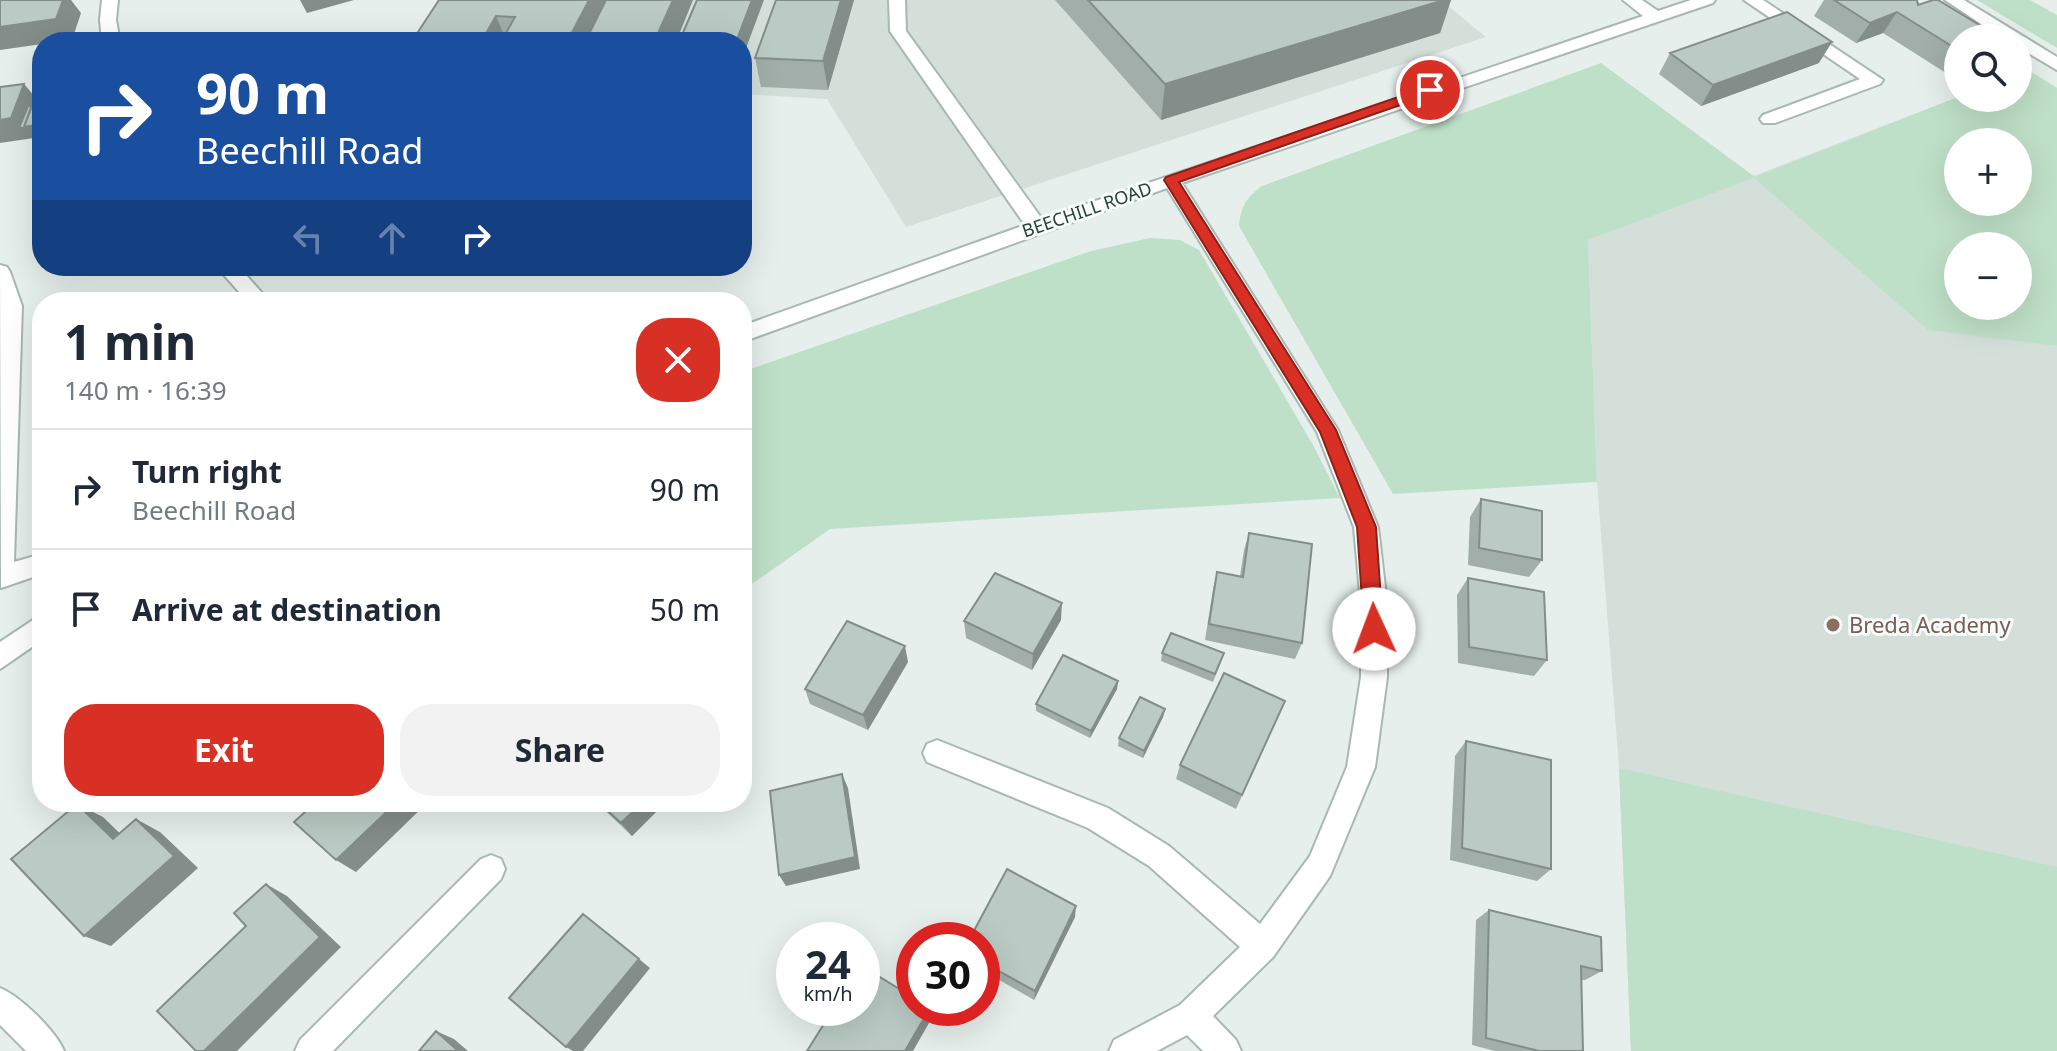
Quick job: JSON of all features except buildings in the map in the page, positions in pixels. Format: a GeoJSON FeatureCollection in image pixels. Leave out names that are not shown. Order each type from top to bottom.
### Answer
{"type":"FeatureCollection","features":[{"type":"Feature","properties":{"kind":"street"},"geometry":{"type":"LineString","coordinates":[[110,0],[110,32]]}},
{"type":"Feature","properties":{"kind":"street"},"geometry":{"type":"LineString","coordinates":[[897,0],[898,31],[1037,227]]}},
{"type":"Feature","properties":{"kind":"street"},"geometry":{"type":"LineString","coordinates":[[1631,0],[1656,17]]}},
{"type":"Feature","properties":{"kind":"street","name":"BEECHILL ROAD"},"geometry":{"type":"LineString","coordinates":[[752,330],[1171,180],[1707,0]]}},
{"type":"Feature","properties":{"kind":"street"},"geometry":{"type":"LineString","coordinates":[[1752,0],[1874,80],[1769,119]]}},
{"type":"Feature","properties":{"kind":"street"},"geometry":{"type":"LineString","coordinates":[[1953,0],[1992,24]]}},
{"type":"Feature","properties":{"kind":"street"},"geometry":{"type":"LineString","coordinates":[[2032,49],[2057,65]]}},
{"type":"Feature","properties":{"kind":"street"},"geometry":{"type":"LineString","coordinates":[[1125,1051],[1191,1016],[1262,946],[1320,866],[1361,767],[1374,677],[1374,604],[1366,527],[1327,430],[1171,180]]}},
{"type":"Feature","properties":{"kind":"street"},"geometry":{"type":"LineString","coordinates":[[0,272],[12,306],[0,577],[32,567]]}},
{"type":"Feature","properties":{"kind":"street"},"geometry":{"type":"LineString","coordinates":[[235,276],[251,292]]}},
{"type":"Feature","properties":{"kind":"street"},"geometry":{"type":"LineString","coordinates":[[0,657],[32,633]]}},
{"type":"Feature","properties":{"kind":"street"},"geometry":{"type":"LineString","coordinates":[[937,753],[1098,818],[1159,856],[1262,946]]}},
{"type":"Feature","properties":{"kind":"street"},"geometry":{"type":"LineString","coordinates":[[311,1051],[491,869]]}},
{"type":"Feature","properties":{"kind":"street"},"geometry":{"type":"LineString","coordinates":[[0,1003],[48,1051]]}},
{"type":"Feature","properties":{"kind":"street"},"geometry":{"type":"LineString","coordinates":[[1191,1016],[1225,1051]]}},
{"type":"Feature","properties":{"kind":"shaded area"},"geometry":{"type":"Polygon","coordinates":[[[457,0],[1441,0],[1486,37],[906,227],[827,99],[752,95],[752,32],[436,32],[457,0]]]}},
{"type":"Feature","properties":{"kind":"shaded area","name":"Breda Academy"},"geometry":{"type":"Polygon","coordinates":[[[2032,72],[2057,88],[2057,1051],[1631,1051],[1619,768],[1597,482],[1588,240],[1944,102],[1944,112],[2032,112],[2032,72]]]}},
{"type":"Feature","properties":{"kind":"green space"},"geometry":{"type":"Polygon","coordinates":[[[1977,0],[2030,0],[2057,15],[2057,48],[2032,33],[2032,24],[2017,24],[1977,0]]]}},
{"type":"Feature","properties":{"kind":"green space"},"geometry":{"type":"Polygon","coordinates":[[[1601,63],[1755,177],[1944,103],[1944,112],[2032,112],[2032,72],[2057,88],[2057,346],[1928,330],[1754,178],[1588,240],[1597,482],[1393,494],[1239,226],[1245,203],[1262,186],[1601,63]]]}},
{"type":"Feature","properties":{"kind":"green space"},"geometry":{"type":"Polygon","coordinates":[[[1150,238],[1180,240],[1199,250],[1313,445],[1340,498],[830,529],[752,584],[752,369],[1091,251],[1150,238]]]}},
{"type":"Feature","properties":{"kind":"green space"},"geometry":{"type":"Polygon","coordinates":[[[1619,768],[2057,867],[2057,1051],[1631,1051],[1619,768]]]}},
{"type":"Feature","properties":{"kind":"place","name":"Breda Academy"},"geometry":{"type":"Point","coordinates":[1833,625]}},
{"type":"Feature","properties":{"kind":"route"},"geometry":{"type":"LineString","coordinates":[[1374,629],[1366,527],[1327,430],[1171,180],[1430,90]]}}]}
